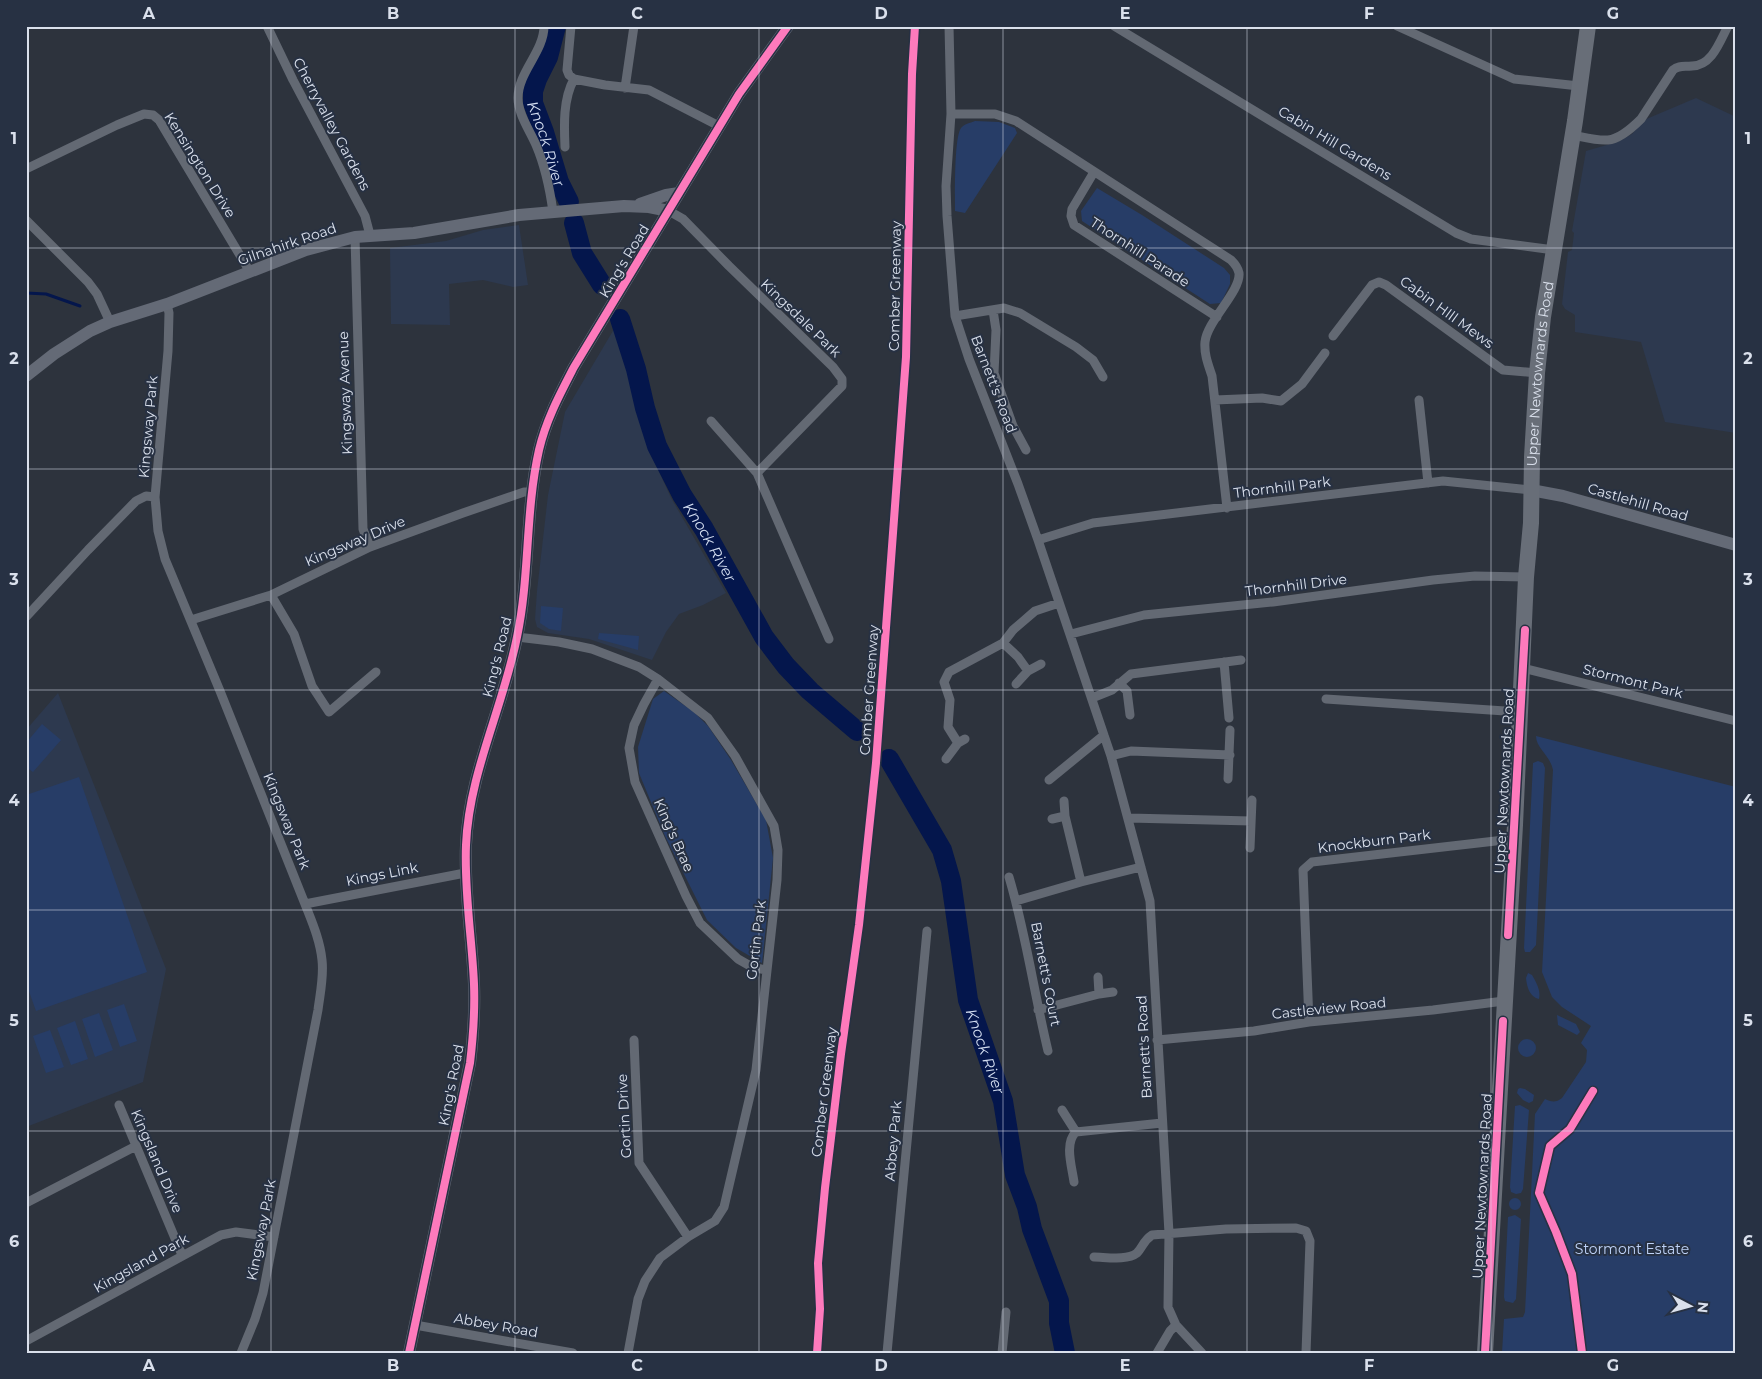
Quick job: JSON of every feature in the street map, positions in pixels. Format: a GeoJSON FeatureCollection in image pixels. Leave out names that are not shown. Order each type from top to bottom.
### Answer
{"type":"FeatureCollection","features":[{"type":"Feature","properties":{"kind":"highway","name":"Upper Newtownards Road"},"geometry":{"type":"LineString","coordinates":[[1485,1353],[1538,373],[1543,317],[1588,26]]}},
{"type":"Feature","properties":{"kind":"street","name":"Cherryvalley Gardens"},"geometry":{"type":"LineString","coordinates":[[267,26],[293,80],[365,216],[370,236]]}},
{"type":"Feature","properties":{"kind":"street"},"geometry":{"type":"LineString","coordinates":[[544,26],[544,32],[537,52],[520,84],[518,99],[520,110],[537,147],[553,212]]}},
{"type":"Feature","properties":{"kind":"street"},"geometry":{"type":"LineString","coordinates":[[571,26],[567,70],[574,79],[624,88],[649,90],[719,126]]}},
{"type":"Feature","properties":{"kind":"street"},"geometry":{"type":"LineString","coordinates":[[624,88],[634,26]]}},
{"type":"Feature","properties":{"kind":"street","name":"King's Road"},"geometry":{"type":"LineString","coordinates":[[409,1353],[472,1048],[474,986],[465,873],[468,821],[475,780],[518,637],[532,492],[540,449],[554,406],[574,367],[719,126],[752,74],[788,26]]}},
{"type":"Feature","properties":{"kind":"street","name":"Barnett's Road"},"geometry":{"type":"LineString","coordinates":[[949,26],[951,114],[946,216],[956,316],[969,359],[1018,484],[1071,634],[1111,756],[1150,901],[1169,1233],[1168,1307],[1176,1325],[1202,1353]]}},
{"type":"Feature","properties":{"kind":"street","name":"Cabin Hill Gardens"},"geometry":{"type":"LineString","coordinates":[[1114,26],[1456,233],[1471,239],[1554,250]]}},
{"type":"Feature","properties":{"kind":"street"},"geometry":{"type":"LineString","coordinates":[[1398,26],[1514,79],[1580,86]]}},
{"type":"Feature","properties":{"kind":"street"},"geometry":{"type":"LineString","coordinates":[[1572,135],[1608,140],[1615,138],[1635,125],[1641,119],[1673,70],[1681,66],[1701,65],[1710,59],[1728,26]]}},
{"type":"Feature","properties":{"kind":"street"},"geometry":{"type":"LineString","coordinates":[[565,147],[566,99],[569,87],[574,79]]}},
{"type":"Feature","properties":{"kind":"street","name":"Kensington Drive"},"geometry":{"type":"LineString","coordinates":[[26,169],[117,125],[144,114],[153,115],[159,120],[250,272]]}},
{"type":"Feature","properties":{"kind":"street"},"geometry":{"type":"LineString","coordinates":[[951,114],[995,114],[1016,121],[1231,260],[1237,267],[1240,275],[1237,284],[1205,340],[1206,356],[1212,376],[1227,508]]}},
{"type":"Feature","properties":{"kind":"street","name":"Thornhill Parade"},"geometry":{"type":"LineString","coordinates":[[1094,172],[1072,208],[1071,216],[1074,225],[1217,317]]}},
{"type":"Feature","properties":{"kind":"street"},"geometry":{"type":"LineString","coordinates":[[638,205],[666,195],[679,193]]}},
{"type":"Feature","properties":{"kind":"street","name":"Gilnahirk Road"},"geometry":{"type":"LineString","coordinates":[[26,376],[74,341],[110,322],[167,304],[306,250],[355,237],[414,233],[485,220],[553,212],[638,205],[669,211]]}},
{"type":"Feature","properties":{"kind":"street","name":"Kingsdale Park"},"geometry":{"type":"LineString","coordinates":[[669,211],[683,218],[842,379],[842,386],[758,473]]}},
{"type":"Feature","properties":{"kind":"street"},"geometry":{"type":"LineString","coordinates":[[26,220],[88,282],[97,294],[110,322]]}},
{"type":"Feature","properties":{"kind":"street","name":"Kingsway Avenue"},"geometry":{"type":"LineString","coordinates":[[355,237],[363,529],[370,547]]}},
{"type":"Feature","properties":{"kind":"street","name":"Cabin HIll Mews"},"geometry":{"type":"LineString","coordinates":[[1333,336],[1372,285],[1379,282],[1386,285],[1503,370],[1538,373]]}},
{"type":"Feature","properties":{"kind":"street","name":"Kingsway Park"},"geometry":{"type":"LineString","coordinates":[[167,304],[169,313],[168,351],[155,497],[158,531],[165,559],[305,904],[317,936],[320,951],[322,981],[274,1237],[263,1292],[255,1319],[241,1353]]}},
{"type":"Feature","properties":{"kind":"street"},"geometry":{"type":"LineString","coordinates":[[956,316],[1004,308],[1020,313],[1076,347],[1093,360],[1103,377]]}},
{"type":"Feature","properties":{"kind":"street"},"geometry":{"type":"LineString","coordinates":[[993,310],[996,330],[994,373],[1012,426],[1026,450]]}},
{"type":"Feature","properties":{"kind":"street"},"geometry":{"type":"LineString","coordinates":[[1215,400],[1262,398],[1281,401],[1302,384],[1326,353]]}},
{"type":"Feature","properties":{"kind":"street"},"geometry":{"type":"LineString","coordinates":[[1419,400],[1428,483]]}},
{"type":"Feature","properties":{"kind":"street"},"geometry":{"type":"LineString","coordinates":[[711,421],[758,473],[829,639]]}},
{"type":"Feature","properties":{"kind":"street","name":"Thornhill Park"},"geometry":{"type":"LineString","coordinates":[[1038,540],[1093,523],[1443,481],[1531,490]]}},
{"type":"Feature","properties":{"kind":"street","name":"Castlehill Road"},"geometry":{"type":"LineString","coordinates":[[1531,490],[1557,495],[1736,545]]}},
{"type":"Feature","properties":{"kind":"street","name":"Kingsway Drive"},"geometry":{"type":"LineString","coordinates":[[191,620],[271,594],[370,547],[524,492],[532,492]]}},
{"type":"Feature","properties":{"kind":"street"},"geometry":{"type":"LineString","coordinates":[[26,617],[136,501],[146,496],[155,497]]}},
{"type":"Feature","properties":{"kind":"street","name":"Thornhill Drive"},"geometry":{"type":"LineString","coordinates":[[1071,634],[1144,615],[1273,602],[1433,580],[1475,576],[1526,577]]}},
{"type":"Feature","properties":{"kind":"street"},"geometry":{"type":"LineString","coordinates":[[271,594],[294,634],[312,686],[330,712],[376,672]]}},
{"type":"Feature","properties":{"kind":"street"},"geometry":{"type":"LineString","coordinates":[[946,759],[962,741],[948,727],[950,700],[944,682],[948,672],[1003,643],[1013,630],[1035,611],[1059,603]]}},
{"type":"Feature","properties":{"kind":"street","name":"Gortin Park"},"geometry":{"type":"LineString","coordinates":[[518,637],[559,642],[592,649],[642,669],[658,679],[708,718],[735,756],[774,826],[778,850],[777,880],[756,1070],[724,1207],[715,1221],[688,1237],[660,1258],[645,1281],[638,1299],[628,1353]]}},
{"type":"Feature","properties":{"kind":"street"},"geometry":{"type":"LineString","coordinates":[[1003,643],[1018,657],[1028,671]]}},
{"type":"Feature","properties":{"kind":"street"},"geometry":{"type":"LineString","coordinates":[[1092,698],[1112,690],[1131,674],[1241,660]]}},
{"type":"Feature","properties":{"kind":"street"},"geometry":{"type":"LineString","coordinates":[[1224,662],[1229,718]]}},
{"type":"Feature","properties":{"kind":"street"},"geometry":{"type":"LineString","coordinates":[[1016,684],[1028,671],[1041,664]]}},
{"type":"Feature","properties":{"kind":"street","name":"Stormont Park"},"geometry":{"type":"LineString","coordinates":[[1523,668],[1736,721]]}},
{"type":"Feature","properties":{"kind":"street","name":"King's Brae"},"geometry":{"type":"LineString","coordinates":[[658,679],[644,704],[629,748],[635,782],[700,923],[738,959],[752,967],[766,970]]}},
{"type":"Feature","properties":{"kind":"street"},"geometry":{"type":"LineString","coordinates":[[1119,683],[1127,691],[1130,715]]}},
{"type":"Feature","properties":{"kind":"street"},"geometry":{"type":"LineString","coordinates":[[1326,699],[1520,712]]}},
{"type":"Feature","properties":{"kind":"street"},"geometry":{"type":"LineString","coordinates":[[1228,779],[1230,730]]}},
{"type":"Feature","properties":{"kind":"street"},"geometry":{"type":"LineString","coordinates":[[1049,780],[1104,734]]}},
{"type":"Feature","properties":{"kind":"street"},"geometry":{"type":"LineString","coordinates":[[1111,756],[1131,751],[1230,755]]}},
{"type":"Feature","properties":{"kind":"street"},"geometry":{"type":"LineString","coordinates":[[1250,848],[1252,800]]}},
{"type":"Feature","properties":{"kind":"street"},"geometry":{"type":"LineString","coordinates":[[1064,801],[1065,816],[1081,882]]}},
{"type":"Feature","properties":{"kind":"street"},"geometry":{"type":"LineString","coordinates":[[1052,819],[1065,816]]}},
{"type":"Feature","properties":{"kind":"street"},"geometry":{"type":"LineString","coordinates":[[1129,818],[1251,822]]}},
{"type":"Feature","properties":{"kind":"street","name":"Knockburn Park"},"geometry":{"type":"LineString","coordinates":[[1309,1022],[1303,870],[1312,862],[1513,839]]}},
{"type":"Feature","properties":{"kind":"street"},"geometry":{"type":"LineString","coordinates":[[1016,902],[1081,882],[1141,867]]}},
{"type":"Feature","properties":{"kind":"street","name":"Kings Link"},"geometry":{"type":"LineString","coordinates":[[305,904],[465,873]]}},
{"type":"Feature","properties":{"kind":"street","name":"Barnett's Court"},"geometry":{"type":"LineString","coordinates":[[1009,877],[1029,958],[1038,1010],[1048,1051]]}},
{"type":"Feature","properties":{"kind":"street","name":"Abbey Park"},"geometry":{"type":"LineString","coordinates":[[887,1353],[927,931]]}},
{"type":"Feature","properties":{"kind":"street"},"geometry":{"type":"LineString","coordinates":[[1098,977],[1100,994]]}},
{"type":"Feature","properties":{"kind":"street"},"geometry":{"type":"LineString","coordinates":[[1038,1010],[1113,992]]}},
{"type":"Feature","properties":{"kind":"street","name":"Castleview Road"},"geometry":{"type":"LineString","coordinates":[[1157,1040],[1254,1031],[1309,1022],[1504,1001]]}},
{"type":"Feature","properties":{"kind":"street","name":"Gortin Drive"},"geometry":{"type":"LineString","coordinates":[[634,1040],[639,1163],[688,1237]]}},
{"type":"Feature","properties":{"kind":"street","name":"Kingsland Drive"},"geometry":{"type":"LineString","coordinates":[[119,1106],[182,1255]]}},
{"type":"Feature","properties":{"kind":"street"},"geometry":{"type":"LineString","coordinates":[[1062,1110],[1076,1132]]}},
{"type":"Feature","properties":{"kind":"street"},"geometry":{"type":"LineString","coordinates":[[1074,1182],[1070,1146],[1072,1136],[1076,1132],[1162,1124]]}},
{"type":"Feature","properties":{"kind":"street"},"geometry":{"type":"LineString","coordinates":[[26,1203],[136,1146]]}},
{"type":"Feature","properties":{"kind":"street"},"geometry":{"type":"LineString","coordinates":[[1094,1257],[1128,1257],[1136,1253],[1144,1240],[1152,1235],[1226,1229],[1296,1228],[1306,1231],[1310,1241],[1306,1353]]}},
{"type":"Feature","properties":{"kind":"street","name":"Kingsland Park"},"geometry":{"type":"LineString","coordinates":[[26,1341],[221,1235],[236,1232],[274,1237]]}},
{"type":"Feature","properties":{"kind":"street"},"geometry":{"type":"LineString","coordinates":[[1002,1353],[1006,1312]]}},
{"type":"Feature","properties":{"kind":"street","name":"Abbey Road"},"geometry":{"type":"LineString","coordinates":[[415,1324],[573,1353]]}},
{"type":"Feature","properties":{"kind":"street"},"geometry":{"type":"LineString","coordinates":[[1157,1353],[1170,1331],[1176,1325]]}},
{"type":"Feature","properties":{"kind":"shaded area"},"geometry":{"type":"Polygon","coordinates":[[[1696,98],[1736,117],[1736,433],[1665,422],[1641,342],[1575,332],[1575,315],[1565,309],[1562,304],[1568,252],[1572,250],[1574,233],[1572,231],[1586,151],[1617,142],[1632,134],[1644,120],[1696,98]]]}},
{"type":"Feature","properties":{"kind":"shaded area"},"geometry":{"type":"Polygon","coordinates":[[[519,225],[528,285],[513,287],[483,280],[449,284],[450,325],[391,324],[390,248],[446,241],[483,230],[519,225]]]}},
{"type":"Feature","properties":{"kind":"shaded area"},"geometry":{"type":"Polygon","coordinates":[[[617,324],[620,326],[634,370],[649,449],[671,498],[726,593],[703,605],[679,614],[666,632],[652,660],[589,639],[548,633],[537,627],[535,619],[548,495],[565,412],[617,324]]]}},
{"type":"Feature","properties":{"kind":"shaded area"},"geometry":{"type":"Polygon","coordinates":[[[58,693],[166,969],[143,1082],[26,1127],[26,730],[58,693]]]}},
{"type":"Feature","properties":{"kind":"green space"},"geometry":{"type":"Polygon","coordinates":[[[975,121],[999,122],[1015,128],[1017,133],[965,213],[955,211],[957,143],[961,128],[975,121]]]}},
{"type":"Feature","properties":{"kind":"green space"},"geometry":{"type":"Polygon","coordinates":[[[1097,188],[1224,268],[1230,275],[1230,284],[1221,303],[1210,304],[1082,221],[1081,211],[1097,188]]]}},
{"type":"Feature","properties":{"kind":"green space"},"geometry":{"type":"Polygon","coordinates":[[[541,606],[563,608],[561,631],[549,629],[540,623],[541,606]]]}},
{"type":"Feature","properties":{"kind":"green space"},"geometry":{"type":"Polygon","coordinates":[[[599,633],[639,636],[638,650],[598,639],[599,633]]]}},
{"type":"Feature","properties":{"kind":"green space"},"geometry":{"type":"Polygon","coordinates":[[[664,691],[694,712],[708,726],[731,760],[766,820],[773,858],[762,963],[736,948],[707,920],[665,836],[639,773],[638,747],[653,699],[664,691]]]}},
{"type":"Feature","properties":{"kind":"green space"},"geometry":{"type":"Polygon","coordinates":[[[42,724],[61,740],[33,772],[26,767],[26,743],[42,724]]]}},
{"type":"Feature","properties":{"kind":"green space","name":"Stormont Estate"},"geometry":{"type":"Polygon","coordinates":[[[1536,736],[1736,787],[1736,1353],[1502,1353],[1504,1319],[1523,1317],[1525,1312],[1535,1114],[1545,1099],[1554,1102],[1562,1098],[1586,1062],[1587,1050],[1581,1043],[1591,1026],[1562,1007],[1552,997],[1542,972],[1553,770],[1549,760],[1538,744],[1536,736]]]}},
{"type":"Feature","properties":{"kind":"green space"},"geometry":{"type":"Polygon","coordinates":[[[1538,761],[1543,763],[1545,768],[1536,945],[1530,952],[1525,952],[1533,763],[1538,761]]]}},
{"type":"Feature","properties":{"kind":"green space"},"geometry":{"type":"Polygon","coordinates":[[[79,777],[147,972],[36,1011],[26,983],[26,795],[79,777]]]}},
{"type":"Feature","properties":{"kind":"green space"},"geometry":{"type":"Polygon","coordinates":[[[1528,973],[1532,975],[1538,986],[1539,999],[1533,996],[1528,989],[1526,978],[1528,973]]]}},
{"type":"Feature","properties":{"kind":"green space"},"geometry":{"type":"Polygon","coordinates":[[[124,1004],[137,1041],[120,1047],[107,1010],[124,1004]]]}},
{"type":"Feature","properties":{"kind":"green space"},"geometry":{"type":"Polygon","coordinates":[[[99,1013],[113,1050],[95,1057],[82,1019],[99,1013]]]}},
{"type":"Feature","properties":{"kind":"green space"},"geometry":{"type":"Polygon","coordinates":[[[1557,1015],[1576,1024],[1580,1032],[1577,1035],[1558,1025],[1557,1015]]]}},
{"type":"Feature","properties":{"kind":"green space"},"geometry":{"type":"Polygon","coordinates":[[[75,1021],[88,1059],[71,1065],[57,1028],[75,1021]]]}},
{"type":"Feature","properties":{"kind":"green space"},"geometry":{"type":"Polygon","coordinates":[[[50,1030],[64,1067],[46,1073],[33,1036],[50,1030]]]}},
{"type":"Feature","properties":{"kind":"green space"},"geometry":{"type":"Polygon","coordinates":[[[1527,1039],[1533,1042],[1536,1048],[1533,1054],[1527,1057],[1521,1054],[1518,1048],[1521,1042],[1527,1039]]]}},
{"type":"Feature","properties":{"kind":"green space"},"geometry":{"type":"Polygon","coordinates":[[[1520,1088],[1534,1095],[1533,1101],[1529,1103],[1523,1100],[1517,1093],[1520,1088]]]}},
{"type":"Feature","properties":{"kind":"green space"},"geometry":{"type":"Polygon","coordinates":[[[1520,1105],[1529,1110],[1523,1189],[1521,1193],[1516,1194],[1511,1192],[1510,1187],[1515,1106],[1520,1105]]]}},
{"type":"Feature","properties":{"kind":"green space"},"geometry":{"type":"Polygon","coordinates":[[[1513,1198],[1517,1198],[1521,1204],[1517,1210],[1513,1210],[1509,1206],[1509,1202],[1513,1198]]]}},
{"type":"Feature","properties":{"kind":"green space"},"geometry":{"type":"Polygon","coordinates":[[[1515,1215],[1521,1219],[1516,1299],[1513,1303],[1505,1301],[1504,1297],[1508,1217],[1515,1215]]]}},
{"type":"Feature","properties":{"kind":"waterway","name":"Knock River"},"geometry":{"type":"LineString","coordinates":[[556,26],[548,57],[533,91],[533,103],[559,182],[569,202]]}},
{"type":"Feature","properties":{"kind":"waterway","name":"Knock River"},"geometry":{"type":"LineString","coordinates":[[574,223],[582,253],[602,285]]}},
{"type":"Feature","properties":{"kind":"waterway"},"geometry":{"type":"LineString","coordinates":[[26,293],[46,294],[80,306]]}},
{"type":"Feature","properties":{"kind":"waterway","name":"Knock River"},"geometry":{"type":"LineString","coordinates":[[620,319],[657,446],[682,495],[704,529],[764,637],[786,666],[810,691],[857,731]]}},
{"type":"Feature","properties":{"kind":"waterway","name":"Knock River"},"geometry":{"type":"LineString","coordinates":[[889,759],[942,850],[951,881],[968,1000],[1003,1101],[1015,1175],[1027,1207],[1032,1229],[1059,1301],[1059,1323],[1065,1353]]}},
{"type":"Feature","properties":{"kind":"cycle path"},"geometry":{"type":"LineString","coordinates":[[409,1353],[470,1063],[474,994],[466,880],[468,818],[480,766],[504,689],[517,637],[524,591],[531,497],[539,450],[545,428],[574,367],[739,94],[788,26]]}},
{"type":"Feature","properties":{"kind":"cycle path","name":"Comber Greenway"},"geometry":{"type":"LineString","coordinates":[[817,1353],[820,1309],[818,1263],[841,1054],[859,925],[876,763],[906,357],[912,74],[915,26]]}},
{"type":"Feature","properties":{"kind":"cycle path"},"geometry":{"type":"LineString","coordinates":[[1508,935],[1525,630]]}},
{"type":"Feature","properties":{"kind":"cycle path"},"geometry":{"type":"LineString","coordinates":[[1485,1353],[1503,1021]]}},
{"type":"Feature","properties":{"kind":"cycle path"},"geometry":{"type":"LineString","coordinates":[[1582,1353],[1572,1274],[1539,1193],[1550,1146],[1570,1129],[1593,1091]]}}]}
